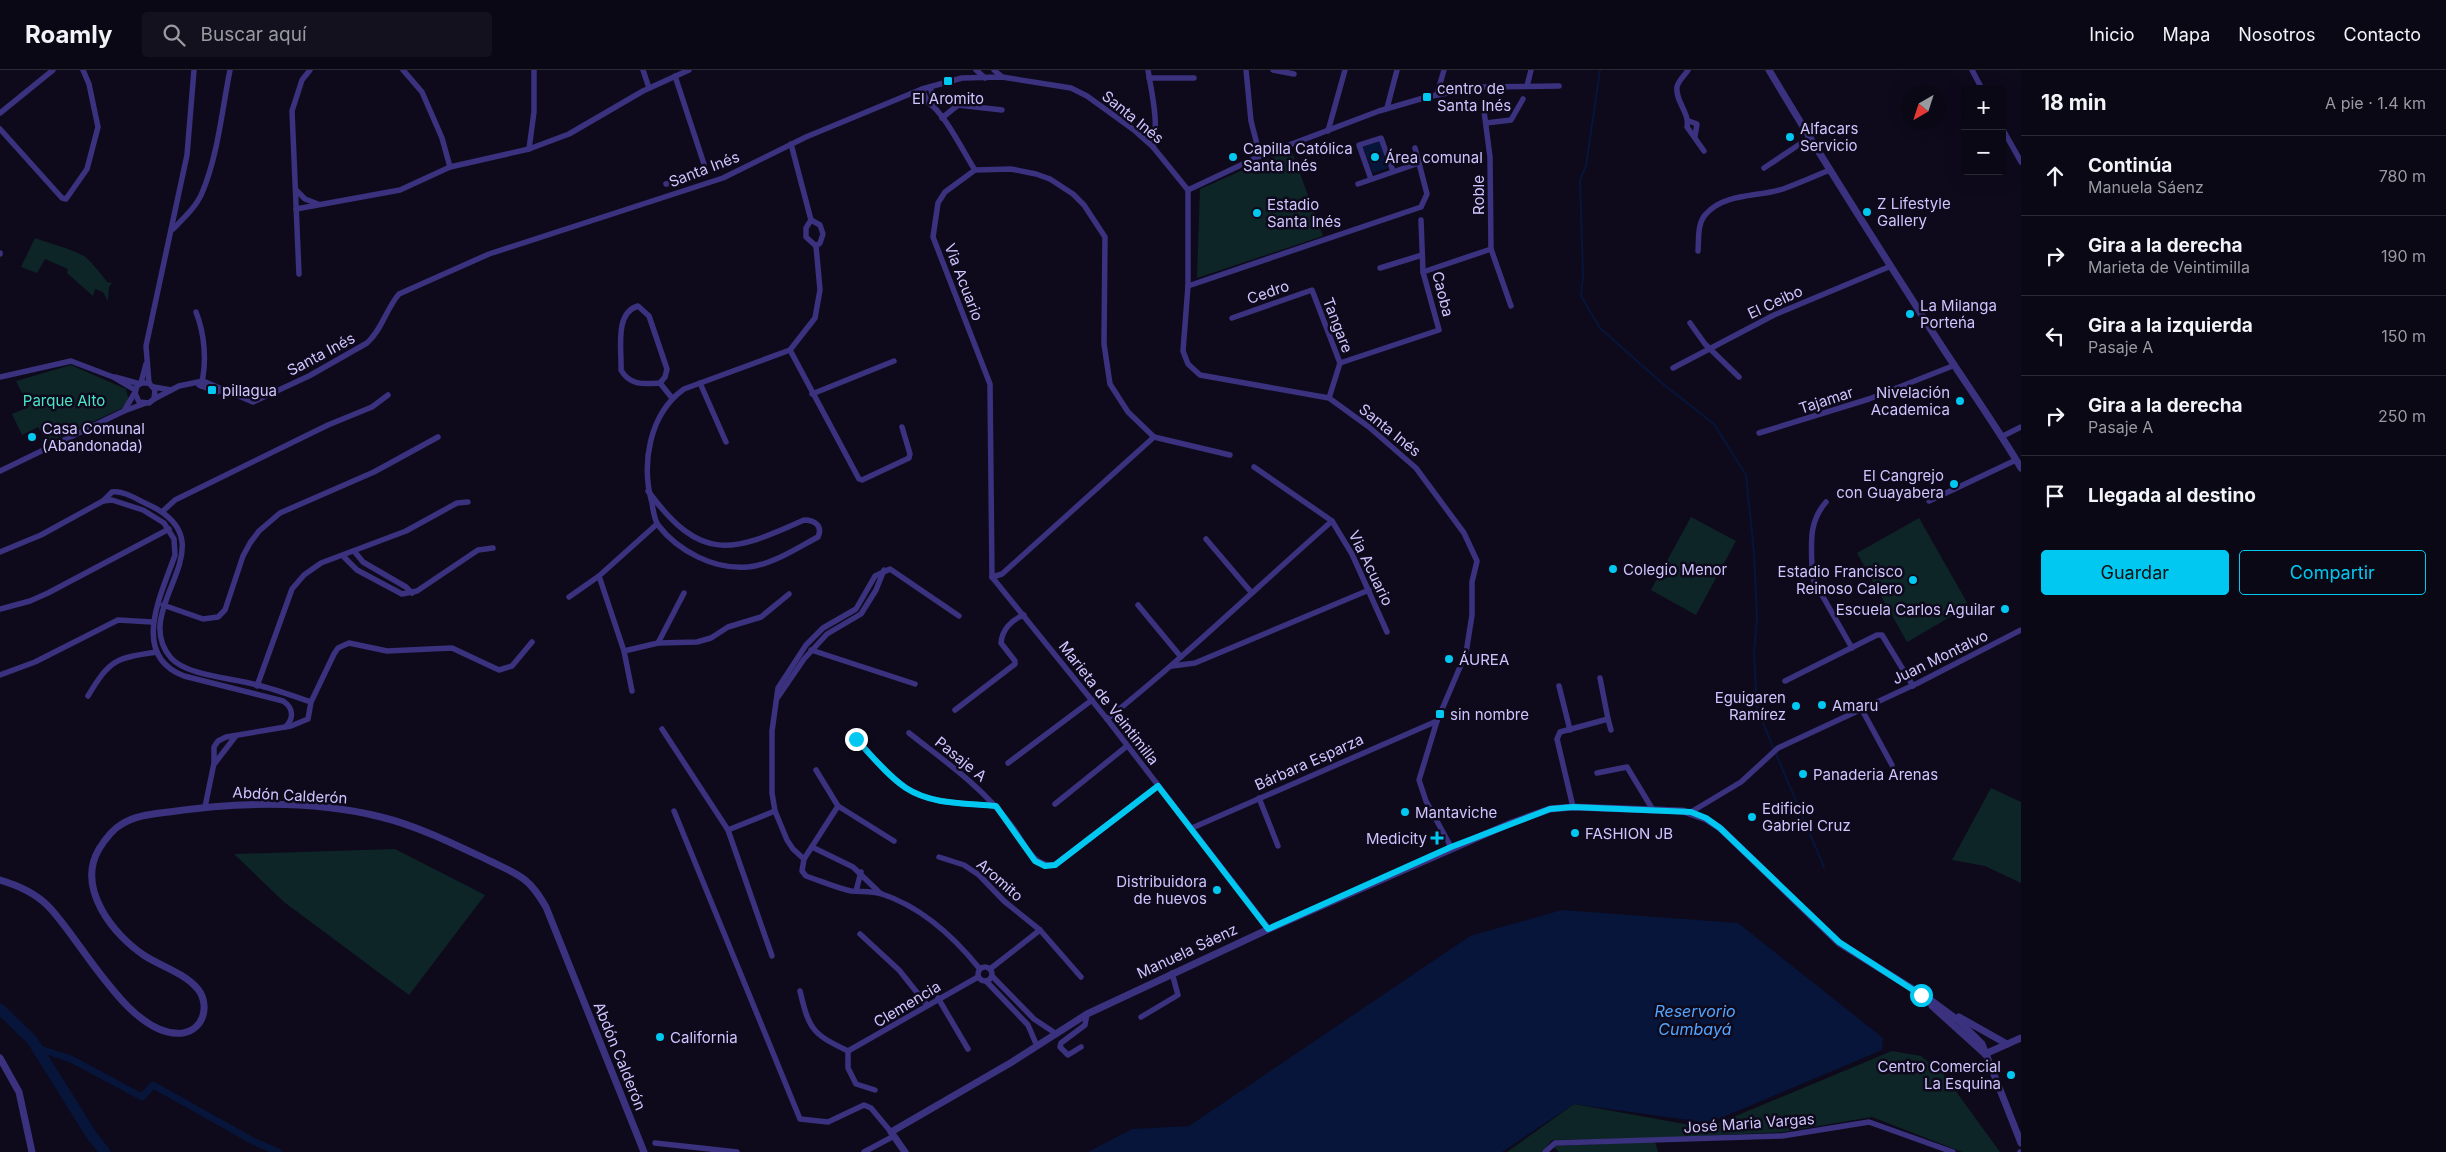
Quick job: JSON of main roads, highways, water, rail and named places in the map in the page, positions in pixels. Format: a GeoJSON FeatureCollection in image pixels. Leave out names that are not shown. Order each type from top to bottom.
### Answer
{"type":"FeatureCollection","features":[{"type":"Feature","properties":{"kind":"water","name":"Área comunal"},"geometry":{"type":"Polygon","coordinates":[[[1379,139],[1388,168],[1373,173],[1362,145],[1379,139]]]}},
{"type":"Feature","properties":{"kind":"water","name":"Reservorio Cumbayá"},"geometry":{"type":"Polygon","coordinates":[[[1562,910],[1738,923],[1883,1038],[1882,1050],[1709,1123],[1574,1104],[1502,1152],[1088,1152],[1132,1129],[1189,1126],[1470,936],[1562,910]]]}},
{"type":"Feature","properties":{"kind":"waterway"},"geometry":{"type":"LineString","coordinates":[[1600,70],[1586,166],[1580,180],[1583,275],[1581,296],[1600,328],[1663,384],[1714,424],[1746,475],[1754,553],[1757,618],[1754,653],[1757,709],[1824,867]]}},
{"type":"Feature","properties":{"kind":"waterway"},"geometry":{"type":"LineString","coordinates":[[0,1009],[32,1040],[92,1136],[105,1152]]}},
{"type":"Feature","properties":{"kind":"waterway"},"geometry":{"type":"LineString","coordinates":[[37,1048],[71,1059],[142,1097],[153,1085],[253,1141],[278,1152]]}},
{"type":"Feature","properties":{"kind":"place","name":"El Aromito"},"geometry":{"type":"Point","coordinates":[948,81]}},
{"type":"Feature","properties":{"kind":"place","name":"centro de Santa Inés"},"geometry":{"type":"Point","coordinates":[1427,97]}},
{"type":"Feature","properties":{"kind":"place","name":"Alfacars Servicio"},"geometry":{"type":"Point","coordinates":[1790,137]}},
{"type":"Feature","properties":{"kind":"place","name":"Capilla Católica Santa Inés"},"geometry":{"type":"Point","coordinates":[1233,157]}},
{"type":"Feature","properties":{"kind":"place","name":"Área comunal"},"geometry":{"type":"Point","coordinates":[1375,157]}},
{"type":"Feature","properties":{"kind":"place","name":"Z Lifestyle Gallery"},"geometry":{"type":"Point","coordinates":[1867,212]}},
{"type":"Feature","properties":{"kind":"place","name":"Estadio Santa Inés"},"geometry":{"type":"Point","coordinates":[1257,213]}},
{"type":"Feature","properties":{"kind":"place","name":"La Milanga Porteńa"},"geometry":{"type":"Point","coordinates":[1910,314]}},
{"type":"Feature","properties":{"kind":"place","name":"pillagua"},"geometry":{"type":"Point","coordinates":[212,390]}},
{"type":"Feature","properties":{"kind":"place","name":"Nivelación Academica"},"geometry":{"type":"Point","coordinates":[1960,401]}},
{"type":"Feature","properties":{"kind":"place","name":"Casa Comunal (Abandonada)"},"geometry":{"type":"Point","coordinates":[32,437]}},
{"type":"Feature","properties":{"kind":"place","name":"El Cangrejo con Guayabera"},"geometry":{"type":"Point","coordinates":[1954,484]}},
{"type":"Feature","properties":{"kind":"place","name":"Colegio Menor"},"geometry":{"type":"Point","coordinates":[1613,569]}},
{"type":"Feature","properties":{"kind":"place","name":"Estadio Francisco Reinoso Calero"},"geometry":{"type":"Point","coordinates":[1913,580]}},
{"type":"Feature","properties":{"kind":"place","name":"Escuela Carlos Aguilar"},"geometry":{"type":"Point","coordinates":[2005,609]}},
{"type":"Feature","properties":{"kind":"place","name":"ÁUREA"},"geometry":{"type":"Point","coordinates":[1449,659]}},
{"type":"Feature","properties":{"kind":"place","name":"Amaru"},"geometry":{"type":"Point","coordinates":[1822,705]}},
{"type":"Feature","properties":{"kind":"place","name":"Eguigaren Ramírez"},"geometry":{"type":"Point","coordinates":[1796,706]}},
{"type":"Feature","properties":{"kind":"place","name":"sin nombre"},"geometry":{"type":"Point","coordinates":[1440,714]}},
{"type":"Feature","properties":{"kind":"place","name":"Panaderia Arenas"},"geometry":{"type":"Point","coordinates":[1803,774]}},
{"type":"Feature","properties":{"kind":"place","name":"Mantaviche"},"geometry":{"type":"Point","coordinates":[1405,812]}},
{"type":"Feature","properties":{"kind":"place","name":"Edificio Gabriel Cruz"},"geometry":{"type":"Point","coordinates":[1752,817]}},
{"type":"Feature","properties":{"kind":"place","name":"FASHION JB"},"geometry":{"type":"Point","coordinates":[1575,833]}},
{"type":"Feature","properties":{"kind":"place","name":"Medicity"},"geometry":{"type":"Point","coordinates":[1437,838]}},
{"type":"Feature","properties":{"kind":"place","name":"Distribuidora de huevos"},"geometry":{"type":"Point","coordinates":[1217,890]}},
{"type":"Feature","properties":{"kind":"place","name":"California"},"geometry":{"type":"Point","coordinates":[660,1037]}},
{"type":"Feature","properties":{"kind":"place","name":"Centro Comercial La Esquina"},"geometry":{"type":"Point","coordinates":[2011,1075]}},
{"type":"Feature","properties":{"kind":"park label","name":"Parque Alto"},"geometry":{"type":"Point","coordinates":[64,400]}}]}
